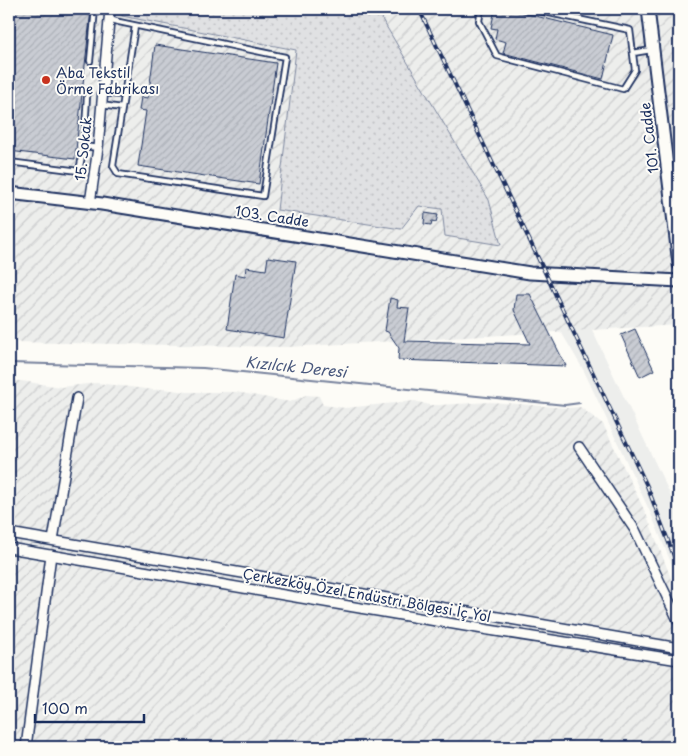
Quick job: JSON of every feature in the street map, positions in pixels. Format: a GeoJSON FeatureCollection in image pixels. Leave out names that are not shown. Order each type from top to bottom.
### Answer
{"type":"FeatureCollection","features":[{"type":"Feature","properties":{"kind":"street","name":"15. Sokak"},"geometry":{"type":"LineString","coordinates":[[90,203],[98,148],[110,9]]}},
{"type":"Feature","properties":{"kind":"street","name":"101. Cadde"},"geometry":{"type":"LineString","coordinates":[[648,9],[679,264]]}},
{"type":"Feature","properties":{"kind":"street","name":"103. Cadde"},"geometry":{"type":"LineString","coordinates":[[9,192],[90,203],[530,273],[679,281]]}},
{"type":"Feature","properties":{"kind":"street"},"geometry":{"type":"LineString","coordinates":[[53,540],[78,398]]}},
{"type":"Feature","properties":{"kind":"street"},"geometry":{"type":"LineString","coordinates":[[579,447],[634,530],[679,622]]}},
{"type":"Feature","properties":{"kind":"street","name":"Çerkezköy Özel Endüstri Bölgesi İç Yol"},"geometry":{"type":"LineString","coordinates":[[9,533],[679,648]]}},
{"type":"Feature","properties":{"kind":"street","name":"Çerkezköy Özel Endüstri Bölgesi İç Yol"},"geometry":{"type":"LineString","coordinates":[[9,548],[679,660]]}},
{"type":"Feature","properties":{"kind":"street"},"geometry":{"type":"LineString","coordinates":[[26,747],[51,555]]}},
{"type":"Feature","properties":{"kind":"lane"},"geometry":{"type":"LineString","coordinates":[[90,61],[95,9]]}},
{"type":"Feature","properties":{"kind":"lane"},"geometry":{"type":"LineString","coordinates":[[480,9],[479,21],[497,56],[623,89],[635,70],[630,30],[530,9]]}},
{"type":"Feature","properties":{"kind":"lane"},"geometry":{"type":"LineString","coordinates":[[109,19],[285,58],[263,196],[118,174],[113,166],[135,26]]}},
{"type":"Feature","properties":{"kind":"lane"},"geometry":{"type":"LineString","coordinates":[[633,53],[653,50]]}},
{"type":"Feature","properties":{"kind":"lane"},"geometry":{"type":"LineString","coordinates":[[102,93],[124,96]]}},
{"type":"Feature","properties":{"kind":"lane"},"geometry":{"type":"LineString","coordinates":[[9,162],[79,171],[84,146],[88,96]]}},
{"type":"Feature","properties":{"kind":"lane"},"geometry":{"type":"LineString","coordinates":[[101,105],[122,108]]}},
{"type":"Feature","properties":{"kind":"lane"},"geometry":{"type":"LineString","coordinates":[[84,146],[98,148]]}},
{"type":"Feature","properties":{"kind":"shaded area"},"geometry":{"type":"Polygon","coordinates":[[[9,9],[672,9],[679,64],[679,325],[288,347],[9,342],[9,9]]]}},
{"type":"Feature","properties":{"kind":"shaded area"},"geometry":{"type":"Polygon","coordinates":[[[123,9],[376,9],[489,200],[501,245],[445,236],[442,209],[419,206],[401,229],[277,210],[296,50],[122,16],[123,9]]]}},
{"type":"Feature","properties":{"kind":"shaded area"},"geometry":{"type":"Polygon","coordinates":[[[566,275],[679,513],[679,582],[651,514],[584,371],[540,296],[566,275]]]}},
{"type":"Feature","properties":{"kind":"shaded area"},"geometry":{"type":"Polygon","coordinates":[[[9,381],[61,387],[97,383],[154,390],[236,392],[290,402],[306,395],[319,396],[323,405],[345,408],[415,401],[429,405],[491,402],[568,408],[580,407],[603,424],[647,516],[679,599],[679,747],[9,747],[9,381]]]}},
{"type":"Feature","properties":{"kind":"building","name":"Aba Tekstil Örme Fabrikası"},"geometry":{"type":"Polygon","coordinates":[[[9,9],[91,9],[75,159],[9,151],[9,9]]]}},
{"type":"Feature","properties":{"kind":"building"},"geometry":{"type":"Polygon","coordinates":[[[495,9],[507,9],[613,35],[603,79],[503,53],[506,42],[495,39],[497,29],[491,28],[495,9]]]}},
{"type":"Feature","properties":{"kind":"building"},"geometry":{"type":"Polygon","coordinates":[[[155,45],[276,63],[259,184],[138,166],[146,111],[139,110],[141,97],[148,98],[155,45]]]}},
{"type":"Feature","properties":{"kind":"building"},"geometry":{"type":"Polygon","coordinates":[[[425,213],[438,215],[436,222],[432,221],[431,225],[424,224],[425,213]]]}},
{"type":"Feature","properties":{"kind":"building"},"geometry":{"type":"Polygon","coordinates":[[[268,257],[296,261],[284,338],[227,329],[235,274],[245,276],[246,267],[266,270],[268,257]]]}},
{"type":"Feature","properties":{"kind":"building"},"geometry":{"type":"Polygon","coordinates":[[[516,294],[530,294],[566,366],[398,360],[399,348],[388,332],[385,331],[390,298],[398,300],[397,307],[409,308],[404,341],[530,344],[514,310],[516,294]]]}},
{"type":"Feature","properties":{"kind":"building"},"geometry":{"type":"Polygon","coordinates":[[[635,329],[654,370],[640,377],[621,335],[635,329]]]}},
{"type":"Feature","properties":{"kind":"waterway","name":"Kızılcık Deresi"},"geometry":{"type":"LineString","coordinates":[[9,363],[203,368],[565,405],[580,403]]}},
{"type":"Feature","properties":{"kind":"railway"},"geometry":{"type":"LineString","coordinates":[[419,9],[647,486],[679,569]]}},
{"type":"Feature","properties":{"kind":"place","name":"Aba Tekstil Örme Fabrikası"},"geometry":{"type":"Point","coordinates":[46,80]}}]}
